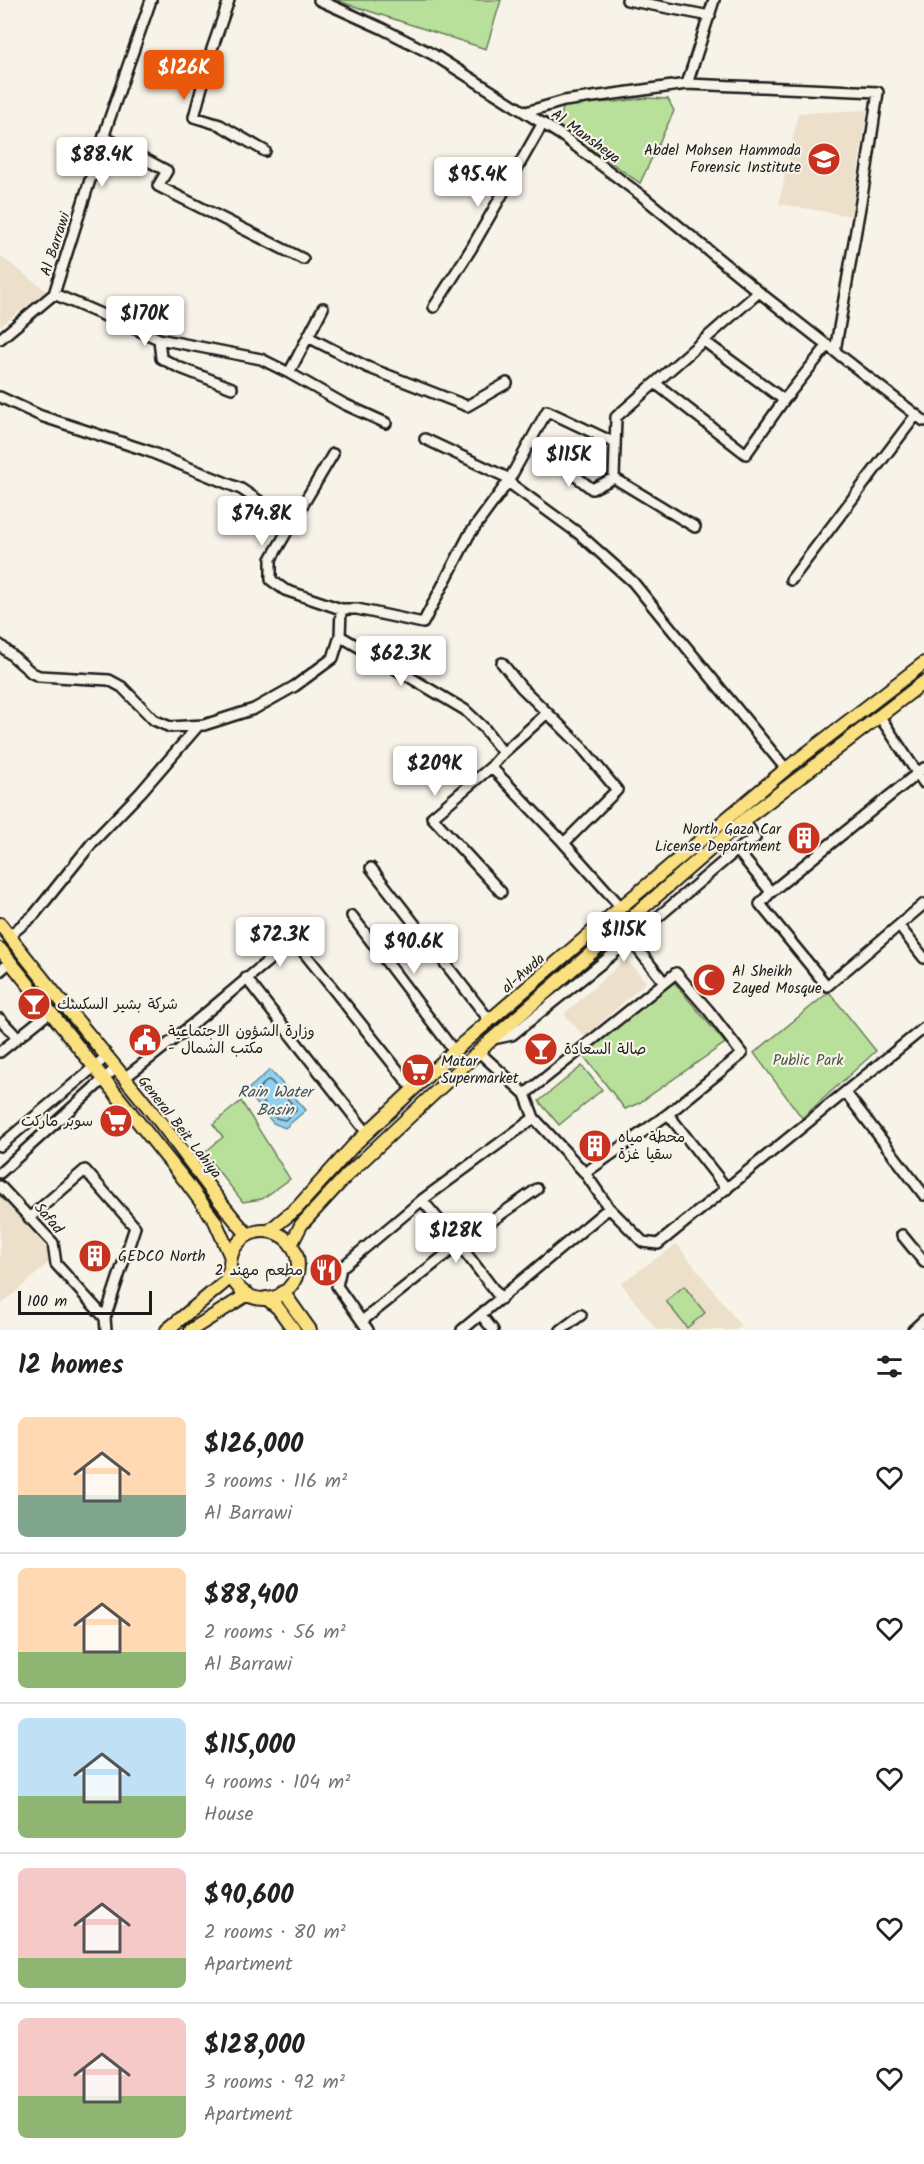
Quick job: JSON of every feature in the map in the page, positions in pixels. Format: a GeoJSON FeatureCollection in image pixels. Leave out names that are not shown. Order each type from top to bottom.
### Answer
{"type":"FeatureCollection","features":[{"type":"Feature","properties":{"kind":"main road","name":"al-Awda"},"geometry":{"type":"LineString","coordinates":[[269,1231],[297,1208],[367,1133],[454,1051],[786,769],[924,663]]}},
{"type":"Feature","properties":{"kind":"main road","name":"al-Awda"},"geometry":{"type":"LineString","coordinates":[[291,1245],[301,1225],[346,1176],[491,1040],[744,820],[924,682]]}},
{"type":"Feature","properties":{"kind":"main road","name":"General Beit Lahiya"},"geometry":{"type":"LineString","coordinates":[[0,924],[248,1235]]}},
{"type":"Feature","properties":{"kind":"main road","name":"General Beit Lahiya"},"geometry":{"type":"LineString","coordinates":[[0,949],[187,1183],[214,1221],[231,1263]]}},
{"type":"Feature","properties":{"kind":"main road"},"geometry":{"type":"LineString","coordinates":[[166,1330],[226,1281],[236,1246],[248,1235],[269,1231],[284,1237],[291,1245],[297,1260],[297,1270],[294,1281],[283,1292],[267,1298]]}},
{"type":"Feature","properties":{"kind":"main road"},"geometry":{"type":"LineString","coordinates":[[231,1263],[237,1285],[248,1294],[267,1298],[278,1308],[294,1330]]}},
{"type":"Feature","properties":{"kind":"main road"},"geometry":{"type":"LineString","coordinates":[[283,1292],[310,1330]]}},
{"type":"Feature","properties":{"kind":"main road"},"geometry":{"type":"LineString","coordinates":[[191,1330],[248,1294]]}},
{"type":"Feature","properties":{"kind":"street","name":"Al Barrawi"},"geometry":{"type":"LineString","coordinates":[[0,339],[54,294],[151,0]]}},
{"type":"Feature","properties":{"kind":"street"},"geometry":{"type":"LineString","coordinates":[[229,0],[212,49],[194,117],[220,125],[265,152]]}},
{"type":"Feature","properties":{"kind":"street","name":"Al Mansheya"},"geometry":{"type":"LineString","coordinates":[[319,0],[434,54],[543,123],[642,196],[759,292],[920,418]]}},
{"type":"Feature","properties":{"kind":"street"},"geometry":{"type":"LineString","coordinates":[[627,0],[710,16]]}},
{"type":"Feature","properties":{"kind":"street"},"geometry":{"type":"LineString","coordinates":[[687,84],[714,0]]}},
{"type":"Feature","properties":{"kind":"street"},"geometry":{"type":"LineString","coordinates":[[526,112],[564,101],[687,84],[878,92],[867,167],[831,348],[784,400],[746,454],[655,383]]}},
{"type":"Feature","properties":{"kind":"street"},"geometry":{"type":"LineString","coordinates":[[434,307],[471,249],[543,123]]}},
{"type":"Feature","properties":{"kind":"street"},"geometry":{"type":"LineString","coordinates":[[104,137],[167,171],[158,186],[303,259]]}},
{"type":"Feature","properties":{"kind":"street"},"geometry":{"type":"LineString","coordinates":[[614,478],[616,417],[759,292]]}},
{"type":"Feature","properties":{"kind":"street"},"geometry":{"type":"LineString","coordinates":[[54,294],[159,339],[261,359],[344,404],[386,423]]}},
{"type":"Feature","properties":{"kind":"street"},"geometry":{"type":"LineString","coordinates":[[289,373],[323,308]]}},
{"type":"Feature","properties":{"kind":"street"},"geometry":{"type":"LineString","coordinates":[[308,337],[367,367],[467,406],[507,383]]}},
{"type":"Feature","properties":{"kind":"street"},"geometry":{"type":"LineString","coordinates":[[159,339],[161,358],[231,388]]}},
{"type":"Feature","properties":{"kind":"street"},"geometry":{"type":"LineString","coordinates":[[704,340],[784,400]]}},
{"type":"Feature","properties":{"kind":"street"},"geometry":{"type":"LineString","coordinates":[[0,397],[41,416],[148,451],[241,489],[292,523]]}},
{"type":"Feature","properties":{"kind":"street"},"geometry":{"type":"LineString","coordinates":[[333,454],[271,558],[271,580],[285,590],[341,609],[357,609],[423,623],[469,535],[509,481],[547,411],[615,443]]}},
{"type":"Feature","properties":{"kind":"street"},"geometry":{"type":"LineString","coordinates":[[791,580],[920,418]]}},
{"type":"Feature","properties":{"kind":"street"},"geometry":{"type":"LineString","coordinates":[[425,439],[509,481],[578,533],[633,582],[786,769]]}},
{"type":"Feature","properties":{"kind":"street"},"geometry":{"type":"LineString","coordinates":[[531,441],[592,489],[614,478]]}},
{"type":"Feature","properties":{"kind":"street"},"geometry":{"type":"LineString","coordinates":[[614,478],[695,527]]}},
{"type":"Feature","properties":{"kind":"street"},"geometry":{"type":"LineString","coordinates":[[0,645],[35,675],[45,678],[109,680],[122,687],[157,722],[170,727],[198,726],[254,709],[295,686],[333,658],[340,636],[341,609]]}},
{"type":"Feature","properties":{"kind":"street"},"geometry":{"type":"LineString","coordinates":[[340,636],[465,710],[484,728],[503,753]]}},
{"type":"Feature","properties":{"kind":"street"},"geometry":{"type":"LineString","coordinates":[[502,663],[546,714],[580,745],[617,790],[564,843]]}},
{"type":"Feature","properties":{"kind":"street"},"geometry":{"type":"LineString","coordinates":[[501,892],[432,817],[491,767],[546,714]]}},
{"type":"Feature","properties":{"kind":"street"},"geometry":{"type":"LineString","coordinates":[[880,717],[920,771],[924,783]]}},
{"type":"Feature","properties":{"kind":"street"},"geometry":{"type":"LineString","coordinates":[[9,936],[34,915],[92,843],[141,792],[198,726]]}},
{"type":"Feature","properties":{"kind":"street"},"geometry":{"type":"LineString","coordinates":[[491,767],[621,907]]}},
{"type":"Feature","properties":{"kind":"street"},"geometry":{"type":"LineString","coordinates":[[920,771],[771,892],[760,904],[827,986],[924,904]]}},
{"type":"Feature","properties":{"kind":"street"},"geometry":{"type":"LineString","coordinates":[[491,1040],[512,1035],[754,838],[744,820]]}},
{"type":"Feature","properties":{"kind":"street"},"geometry":{"type":"LineString","coordinates":[[737,850],[771,892]]}},
{"type":"Feature","properties":{"kind":"street"},"geometry":{"type":"LineString","coordinates":[[371,868],[490,1021]]}},
{"type":"Feature","properties":{"kind":"street"},"geometry":{"type":"LineString","coordinates":[[352,916],[454,1051]]}},
{"type":"Feature","properties":{"kind":"street"},"geometry":{"type":"LineString","coordinates":[[626,922],[638,934],[637,948],[663,982]]}},
{"type":"Feature","properties":{"kind":"street"},"geometry":{"type":"LineString","coordinates":[[900,926],[924,958]]}},
{"type":"Feature","properties":{"kind":"street"},"geometry":{"type":"LineString","coordinates":[[124,1078],[175,1041],[246,978],[294,940],[413,1089]]}},
{"type":"Feature","properties":{"kind":"street"},"geometry":{"type":"LineString","coordinates":[[0,971],[10,962]]}},
{"type":"Feature","properties":{"kind":"street"},"geometry":{"type":"LineString","coordinates":[[525,1095],[663,982],[676,974],[709,1011],[742,1054],[668,1114],[585,1173]]}},
{"type":"Feature","properties":{"kind":"street"},"geometry":{"type":"LineString","coordinates":[[246,978],[367,1133]]}},
{"type":"Feature","properties":{"kind":"street"},"geometry":{"type":"LineString","coordinates":[[0,1052],[50,1012]]}},
{"type":"Feature","properties":{"kind":"street"},"geometry":{"type":"LineString","coordinates":[[0,1018],[17,1037]]}},
{"type":"Feature","properties":{"kind":"street"},"geometry":{"type":"LineString","coordinates":[[479,1052],[525,1095],[534,1118],[585,1173],[609,1208],[643,1242],[658,1244],[924,1028]]}},
{"type":"Feature","properties":{"kind":"street"},"geometry":{"type":"LineString","coordinates":[[0,1146],[107,1056]]}},
{"type":"Feature","properties":{"kind":"street"},"geometry":{"type":"LineString","coordinates":[[0,1173],[116,1068]]}},
{"type":"Feature","properties":{"kind":"street"},"geometry":{"type":"LineString","coordinates":[[846,1093],[924,1195]]}},
{"type":"Feature","properties":{"kind":"street"},"geometry":{"type":"LineString","coordinates":[[668,1114],[727,1189]]}},
{"type":"Feature","properties":{"kind":"street"},"geometry":{"type":"LineString","coordinates":[[368,1330],[337,1286],[341,1268],[422,1200],[534,1118]]}},
{"type":"Feature","properties":{"kind":"street"},"geometry":{"type":"LineString","coordinates":[[30,1218],[84,1170],[135,1227],[105,1318],[106,1330]]}},
{"type":"Feature","properties":{"kind":"street","name":"Safad"},"geometry":{"type":"LineString","coordinates":[[0,1186],[53,1243],[56,1264],[105,1318]]}},
{"type":"Feature","properties":{"kind":"street"},"geometry":{"type":"LineString","coordinates":[[362,1321],[459,1244],[537,1189]]}},
{"type":"Feature","properties":{"kind":"street"},"geometry":{"type":"LineString","coordinates":[[422,1200],[501,1299]]}},
{"type":"Feature","properties":{"kind":"street"},"geometry":{"type":"LineString","coordinates":[[462,1330],[609,1208]]}},
{"type":"Feature","properties":{"kind":"street"},"geometry":{"type":"LineString","coordinates":[[902,1235],[924,1262]]}},
{"type":"Feature","properties":{"kind":"street"},"geometry":{"type":"LineString","coordinates":[[561,1330],[581,1314]]}},
{"type":"Feature","properties":{"kind":"street"},"geometry":{"type":"LineString","coordinates":[[481,1315],[493,1330]]}},
{"type":"Feature","properties":{"kind":"street"},"geometry":{"type":"LineString","coordinates":[[913,1330],[924,1320]]}},
{"type":"Feature","properties":{"kind":"shaded area","name":"Abdel Mohsen Hammoda Forensic Institute"},"geometry":{"type":"Polygon","coordinates":[[[867,110],[851,216],[779,204],[798,113],[867,110]]]}},
{"type":"Feature","properties":{"kind":"shaded area"},"geometry":{"type":"Polygon","coordinates":[[[0,256],[47,291],[0,326],[0,256]]]}},
{"type":"Feature","properties":{"kind":"shaded area"},"geometry":{"type":"Polygon","coordinates":[[[626,959],[646,982],[585,1037],[564,1014],[626,959]]]}},
{"type":"Feature","properties":{"kind":"shaded area"},"geometry":{"type":"Polygon","coordinates":[[[0,1192],[54,1258],[0,1306],[0,1192]]]}},
{"type":"Feature","properties":{"kind":"shaded area"},"geometry":{"type":"Polygon","coordinates":[[[677,1244],[741,1326],[735,1330],[657,1330],[621,1283],[677,1244]]]}},
{"type":"Feature","properties":{"kind":"green space"},"geometry":{"type":"Polygon","coordinates":[[[335,0],[501,0],[486,49],[335,0]]]}},
{"type":"Feature","properties":{"kind":"green space"},"geometry":{"type":"Polygon","coordinates":[[[646,98],[668,99],[674,111],[640,183],[559,126],[564,104],[616,102],[646,98]]]}},
{"type":"Feature","properties":{"kind":"green space"},"geometry":{"type":"Polygon","coordinates":[[[673,981],[725,1043],[639,1103],[625,1109],[583,1055],[673,981]]]}},
{"type":"Feature","properties":{"kind":"green space","name":"Public Park"},"geometry":{"type":"Polygon","coordinates":[[[829,992],[876,1051],[802,1118],[754,1053],[829,992]]]}},
{"type":"Feature","properties":{"kind":"green space"},"geometry":{"type":"Polygon","coordinates":[[[582,1066],[602,1090],[559,1125],[539,1101],[582,1066]]]}},
{"type":"Feature","properties":{"kind":"green space"},"geometry":{"type":"Polygon","coordinates":[[[241,1101],[290,1179],[262,1199],[243,1202],[204,1153],[223,1137],[213,1124],[241,1101]]]}},
{"type":"Feature","properties":{"kind":"green space"},"geometry":{"type":"Polygon","coordinates":[[[684,1286],[705,1313],[687,1328],[666,1301],[684,1286]]]}},
{"type":"Feature","properties":{"kind":"water","name":"Rain Water Basin"},"geometry":{"type":"Polygon","coordinates":[[[270,1070],[306,1110],[285,1128],[273,1123],[246,1091],[270,1070]]]}},
{"type":"Feature","properties":{"kind":"place","name":"Abdel Mohsen Hammoda Forensic Institute"},"geometry":{"type":"Point","coordinates":[824,159]}},
{"type":"Feature","properties":{"kind":"place","name":"North Gaza Car License Department"},"geometry":{"type":"Point","coordinates":[804,838]}},
{"type":"Feature","properties":{"kind":"place","name":"Al Sheikh Zayed Mosque"},"geometry":{"type":"Point","coordinates":[709,980]}},
{"type":"Feature","properties":{"kind":"place","name":"شركة بشير السكسك"},"geometry":{"type":"Point","coordinates":[34,1004]}},
{"type":"Feature","properties":{"kind":"place","name":"وزارة الشؤون الاجتماعية - مكتب الشمال"},"geometry":{"type":"Point","coordinates":[145,1040]}},
{"type":"Feature","properties":{"kind":"place","name":"صالة السعادة"},"geometry":{"type":"Point","coordinates":[541,1049]}},
{"type":"Feature","properties":{"kind":"place","name":"Matar Supermarket"},"geometry":{"type":"Point","coordinates":[418,1070]}},
{"type":"Feature","properties":{"kind":"place","name":"سوبر ماركت"},"geometry":{"type":"Point","coordinates":[116,1121]}},
{"type":"Feature","properties":{"kind":"place","name":"محطة مياه سقيا غزة"},"geometry":{"type":"Point","coordinates":[595,1146]}},
{"type":"Feature","properties":{"kind":"place","name":"GEDCO North"},"geometry":{"type":"Point","coordinates":[95,1256]}},
{"type":"Feature","properties":{"kind":"place","name":"مطعم مهند 2"},"geometry":{"type":"Point","coordinates":[326,1270]}}]}
